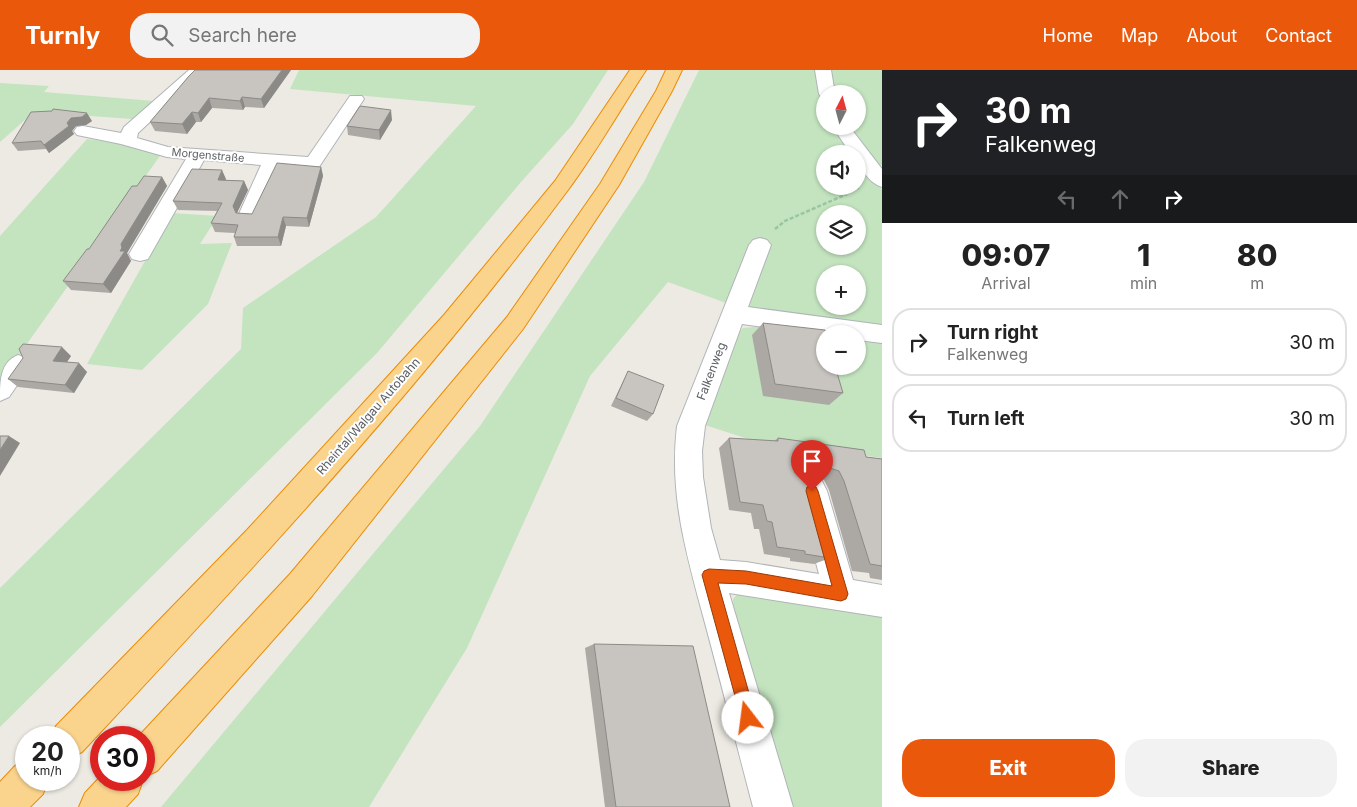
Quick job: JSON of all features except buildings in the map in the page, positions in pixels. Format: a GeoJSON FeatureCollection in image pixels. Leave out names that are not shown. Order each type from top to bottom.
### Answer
{"type":"FeatureCollection","features":[{"type":"Feature","properties":{"kind":"highway","name":"Rheintal/Walgau Autobahn"},"geometry":{"type":"LineString","coordinates":[[80,727],[258,541],[452,321],[562,185],[638,70]]}},
{"type":"Feature","properties":{"kind":"highway"},"geometry":{"type":"LineString","coordinates":[[155,746],[301,585],[514,323],[609,185],[664,91],[674,70]]}},
{"type":"Feature","properties":{"kind":"highway"},"geometry":{"type":"LineString","coordinates":[[4,807],[19,791]]}},
{"type":"Feature","properties":{"kind":"highway"},"geometry":{"type":"LineString","coordinates":[[99,807],[114,791]]}},
{"type":"Feature","properties":{"kind":"street"},"geometry":{"type":"LineString","coordinates":[[83,131],[119,139],[129,137],[130,131],[198,70]]}},
{"type":"Feature","properties":{"kind":"street"},"geometry":{"type":"LineString","coordinates":[[823,70],[826,85]]}},
{"type":"Feature","properties":{"kind":"street","name":"Morgenstraße"},"geometry":{"type":"LineString","coordinates":[[129,137],[128,141],[137,145],[167,152],[313,164],[356,99]]}},
{"type":"Feature","properties":{"kind":"street"},"geometry":{"type":"LineString","coordinates":[[847,135],[878,173]]}},
{"type":"Feature","properties":{"kind":"street"},"geometry":{"type":"LineString","coordinates":[[140,254],[198,154]]}},
{"type":"Feature","properties":{"kind":"street"},"geometry":{"type":"LineString","coordinates":[[248,216],[272,160]]}},
{"type":"Feature","properties":{"kind":"street","name":"Falkenweg"},"geometry":{"type":"LineString","coordinates":[[760,245],[691,426],[687,448],[687,476],[695,520],[709,575],[773,807]]}},
{"type":"Feature","properties":{"kind":"street"},"geometry":{"type":"LineString","coordinates":[[733,314],[882,334]]}},
{"type":"Feature","properties":{"kind":"street"},"geometry":{"type":"LineString","coordinates":[[0,390],[18,365]]}},
{"type":"Feature","properties":{"kind":"street"},"geometry":{"type":"LineString","coordinates":[[812,491],[841,594]]}},
{"type":"Feature","properties":{"kind":"street"},"geometry":{"type":"LineString","coordinates":[[709,575],[746,578],[882,601]]}},
{"type":"Feature","properties":{"kind":"path"},"geometry":{"type":"LineString","coordinates":[[760,245],[770,233],[785,221],[878,173]]}},
{"type":"Feature","properties":{"kind":"green space"},"geometry":{"type":"Polygon","coordinates":[[[299,70],[608,70],[573,124],[521,182],[377,353],[0,727],[0,588],[241,349],[243,308],[376,217],[476,106],[290,89],[299,70]]]}},
{"type":"Feature","properties":{"kind":"green space"},"geometry":{"type":"Polygon","coordinates":[[[699,70],[882,70],[882,165],[866,165],[866,145],[816,145],[816,195],[866,195],[866,168],[882,190],[882,328],[751,312],[668,282],[590,376],[467,648],[369,807],[161,807],[480,426],[644,182],[699,70]]]}},
{"type":"Feature","properties":{"kind":"green space"},"geometry":{"type":"Polygon","coordinates":[[[0,83],[49,86],[44,92],[154,101],[132,119],[34,112],[0,142],[0,83]]]}},
{"type":"Feature","properties":{"kind":"green space"},"geometry":{"type":"Polygon","coordinates":[[[87,139],[128,144],[162,153],[0,382],[0,236],[87,139]]]}},
{"type":"Feature","properties":{"kind":"green space"},"geometry":{"type":"Polygon","coordinates":[[[172,213],[218,216],[200,244],[232,243],[208,304],[142,370],[87,364],[172,213]]]}},
{"type":"Feature","properties":{"kind":"green space"},"geometry":{"type":"Polygon","coordinates":[[[764,326],[816,360],[816,375],[866,375],[866,340],[882,343],[882,458],[751,440],[705,425],[733,339],[743,328],[764,326]]]}},
{"type":"Feature","properties":{"kind":"green space"},"geometry":{"type":"Polygon","coordinates":[[[741,590],[882,613],[882,807],[788,807],[734,623],[733,599],[741,590]]]}},
{"type":"Feature","properties":{"kind":"route"},"geometry":{"type":"LineString","coordinates":[[748,718],[709,575],[746,578],[841,594],[812,491]]}}]}
